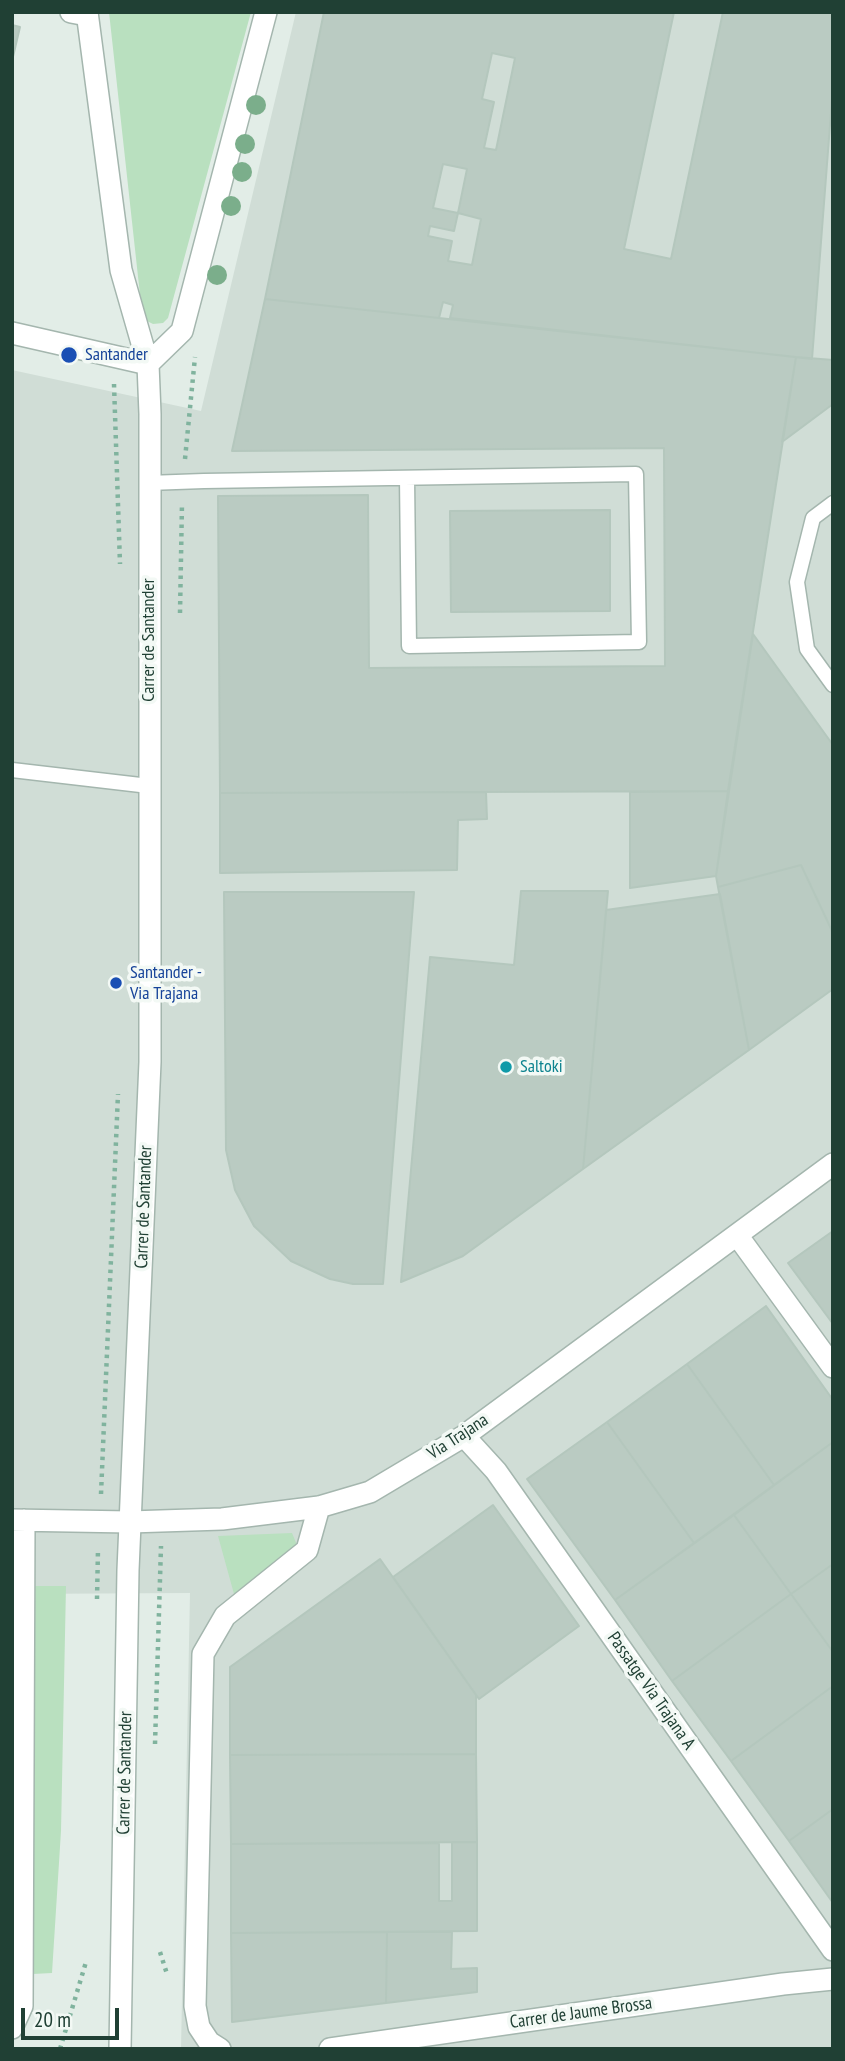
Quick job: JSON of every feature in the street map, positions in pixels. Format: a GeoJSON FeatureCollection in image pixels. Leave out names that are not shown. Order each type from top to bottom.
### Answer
{"type":"FeatureCollection","features":[{"type":"Feature","properties":{"kind":"street"},"geometry":{"type":"LineString","coordinates":[[12,333],[148,365],[182,331],[267,12]]}},
{"type":"Feature","properties":{"kind":"street","name":"Carrer de Santander"},"geometry":{"type":"LineString","coordinates":[[82,13],[109,159],[121,270],[148,365],[150,1062],[130,1522],[120,2049]]}},
{"type":"Feature","properties":{"kind":"street","name":"Via Trajana"},"geometry":{"type":"LineString","coordinates":[[18,1520],[130,1522],[222,1519],[319,1507],[370,1492],[464,1436],[833,1164]]}},
{"type":"Feature","properties":{"kind":"street"},"geometry":{"type":"LineString","coordinates":[[737,1235],[833,1367]]}},
{"type":"Feature","properties":{"kind":"street","name":"Passatge Via Trajana A"},"geometry":{"type":"LineString","coordinates":[[464,1436],[496,1471],[833,1950]]}},
{"type":"Feature","properties":{"kind":"street"},"geometry":{"type":"LineString","coordinates":[[220,2049],[209,2042],[199,2027],[195,2006],[202,1654],[225,1616],[307,1549],[319,1507]]}},
{"type":"Feature","properties":{"kind":"street"},"geometry":{"type":"LineString","coordinates":[[14,2026],[22,2006],[18,1520]]}},
{"type":"Feature","properties":{"kind":"street","name":"Carrer de Jaume Brossa"},"geometry":{"type":"LineString","coordinates":[[330,2049],[833,1979]]}},
{"type":"Feature","properties":{"kind":"lane"},"geometry":{"type":"LineString","coordinates":[[148,483],[407,478],[636,474],[639,642],[409,646],[407,478]]}},
{"type":"Feature","properties":{"kind":"lane"},"geometry":{"type":"LineString","coordinates":[[833,503],[813,518],[797,582],[807,649],[833,685]]}},
{"type":"Feature","properties":{"kind":"lane"},"geometry":{"type":"LineString","coordinates":[[12,770],[149,786]]}},
{"type":"Feature","properties":{"kind":"path","name":"Carrer de Santander"},"geometry":{"type":"LineString","coordinates":[[112,355],[120,572]]}},
{"type":"Feature","properties":{"kind":"path","name":"Carrer de Santander"},"geometry":{"type":"LineString","coordinates":[[98,1609],[118,1093]]}},
{"type":"Feature","properties":{"kind":"path"},"geometry":{"type":"LineString","coordinates":[[60,2049],[86,1962]]}},
{"type":"Feature","properties":{"kind":"shaded area"},"geometry":{"type":"Polygon","coordinates":[[[296,12],[833,12],[833,2049],[181,2049],[190,1593],[12,1594],[12,370],[201,411],[296,12]]]}},
{"type":"Feature","properties":{"kind":"green space"},"geometry":{"type":"Polygon","coordinates":[[[109,12],[251,12],[168,318],[163,323],[153,324],[145,320],[142,313],[109,12]]]}},
{"type":"Feature","properties":{"kind":"green space"},"geometry":{"type":"Polygon","coordinates":[[[292,1533],[297,1545],[234,1594],[218,1536],[292,1533]]]}},
{"type":"Feature","properties":{"kind":"green space"},"geometry":{"type":"Polygon","coordinates":[[[31,1586],[66,1586],[61,1831],[52,1973],[33,1974],[31,1586]]]}},
{"type":"Feature","properties":{"kind":"building"},"geometry":{"type":"Polygon","coordinates":[[[324,12],[674,12],[624,249],[671,259],[723,12],[833,12],[833,86],[812,359],[450,318],[453,305],[443,302],[439,318],[265,299],[324,12]],[[492,53],[482,99],[494,102],[484,148],[496,150],[515,58],[492,53]],[[443,164],[433,208],[458,213],[467,169],[443,164]],[[458,213],[454,231],[430,226],[428,236],[452,241],[448,261],[472,265],[481,219],[458,213]]]}},
{"type":"Feature","properties":{"kind":"building"},"geometry":{"type":"Polygon","coordinates":[[[12,25],[20,27],[12,61],[12,25]]]}},
{"type":"Feature","properties":{"kind":"building"},"geometry":{"type":"Polygon","coordinates":[[[265,299],[796,357],[728,791],[220,793],[218,496],[368,495],[369,668],[665,666],[664,448],[232,451],[265,299]]]}},
{"type":"Feature","properties":{"kind":"building"},"geometry":{"type":"Polygon","coordinates":[[[796,357],[833,360],[833,404],[782,442],[796,357]]]}},
{"type":"Feature","properties":{"kind":"building"},"geometry":{"type":"Polygon","coordinates":[[[610,510],[610,611],[451,612],[450,511],[610,510]]]}},
{"type":"Feature","properties":{"kind":"building"},"geometry":{"type":"Polygon","coordinates":[[[753,634],[833,745],[833,933],[801,865],[718,887],[716,876],[753,634]]]}},
{"type":"Feature","properties":{"kind":"building"},"geometry":{"type":"Polygon","coordinates":[[[728,791],[716,876],[630,888],[630,792],[728,791]]]}},
{"type":"Feature","properties":{"kind":"building"},"geometry":{"type":"Polygon","coordinates":[[[486,792],[487,819],[458,820],[457,870],[220,873],[220,793],[486,792]]]}},
{"type":"Feature","properties":{"kind":"building"},"geometry":{"type":"Polygon","coordinates":[[[801,865],[833,933],[833,989],[749,1050],[718,887],[801,865]]]}},
{"type":"Feature","properties":{"kind":"building","name":"Saltoki"},"geometry":{"type":"Polygon","coordinates":[[[521,891],[608,891],[583,1169],[463,1256],[401,1282],[430,957],[514,965],[521,891]]]}},
{"type":"Feature","properties":{"kind":"building"},"geometry":{"type":"Polygon","coordinates":[[[224,892],[414,892],[383,1284],[353,1284],[330,1279],[291,1261],[254,1226],[235,1190],[226,1150],[224,892]]]}},
{"type":"Feature","properties":{"kind":"building"},"geometry":{"type":"Polygon","coordinates":[[[720,894],[749,1050],[583,1169],[606,910],[720,894]]]}},
{"type":"Feature","properties":{"kind":"building"},"geometry":{"type":"Polygon","coordinates":[[[833,1231],[833,1324],[788,1263],[833,1231]]]}},
{"type":"Feature","properties":{"kind":"building"},"geometry":{"type":"Polygon","coordinates":[[[766,1306],[833,1400],[833,1442],[774,1485],[687,1364],[766,1306]]]}},
{"type":"Feature","properties":{"kind":"building"},"geometry":{"type":"Polygon","coordinates":[[[687,1364],[774,1485],[694,1543],[607,1422],[687,1364]]]}},
{"type":"Feature","properties":{"kind":"building"},"geometry":{"type":"Polygon","coordinates":[[[607,1422],[694,1543],[615,1600],[527,1479],[607,1422]]]}},
{"type":"Feature","properties":{"kind":"building"},"geometry":{"type":"Polygon","coordinates":[[[833,1442],[833,1564],[791,1594],[734,1515],[833,1442]]]}},
{"type":"Feature","properties":{"kind":"building"},"geometry":{"type":"Polygon","coordinates":[[[493,1505],[579,1626],[479,1699],[393,1577],[493,1505]]]}},
{"type":"Feature","properties":{"kind":"building"},"geometry":{"type":"Polygon","coordinates":[[[734,1515],[791,1594],[672,1681],[615,1600],[734,1515]]]}},
{"type":"Feature","properties":{"kind":"building"},"geometry":{"type":"Polygon","coordinates":[[[380,1559],[476,1695],[476,1754],[230,1755],[230,1667],[380,1559]]]}},
{"type":"Feature","properties":{"kind":"building"},"geometry":{"type":"Polygon","coordinates":[[[833,1564],[833,1652],[791,1594],[833,1564]]]}},
{"type":"Feature","properties":{"kind":"building"},"geometry":{"type":"Polygon","coordinates":[[[791,1594],[833,1652],[833,1686],[731,1761],[672,1681],[791,1594]]]}},
{"type":"Feature","properties":{"kind":"building"},"geometry":{"type":"Polygon","coordinates":[[[833,1686],[833,1809],[789,1841],[731,1761],[833,1686]]]}},
{"type":"Feature","properties":{"kind":"building"},"geometry":{"type":"Polygon","coordinates":[[[476,1754],[477,1842],[231,1844],[230,1755],[476,1754]]]}},
{"type":"Feature","properties":{"kind":"building"},"geometry":{"type":"Polygon","coordinates":[[[833,1809],[833,1903],[789,1841],[833,1809]]]}},
{"type":"Feature","properties":{"kind":"building"},"geometry":{"type":"Polygon","coordinates":[[[452,1842],[477,1842],[477,1931],[231,1933],[231,1844],[439,1843],[439,1901],[452,1901],[452,1842]]]}},
{"type":"Feature","properties":{"kind":"building"},"geometry":{"type":"Polygon","coordinates":[[[387,1932],[386,2003],[232,2022],[231,1933],[387,1932]]]}},
{"type":"Feature","properties":{"kind":"building"},"geometry":{"type":"Polygon","coordinates":[[[387,1932],[452,1932],[451,1969],[477,1968],[477,1992],[386,2003],[387,1932]]]}},
{"type":"Feature","properties":{"kind":"place","name":"Santander"},"geometry":{"type":"Point","coordinates":[69,355]}},
{"type":"Feature","properties":{"kind":"place","name":"Santander - Via Trajana"},"geometry":{"type":"Point","coordinates":[116,983]}},
{"type":"Feature","properties":{"kind":"place","name":"Saltoki"},"geometry":{"type":"Point","coordinates":[506,1067]}}]}
